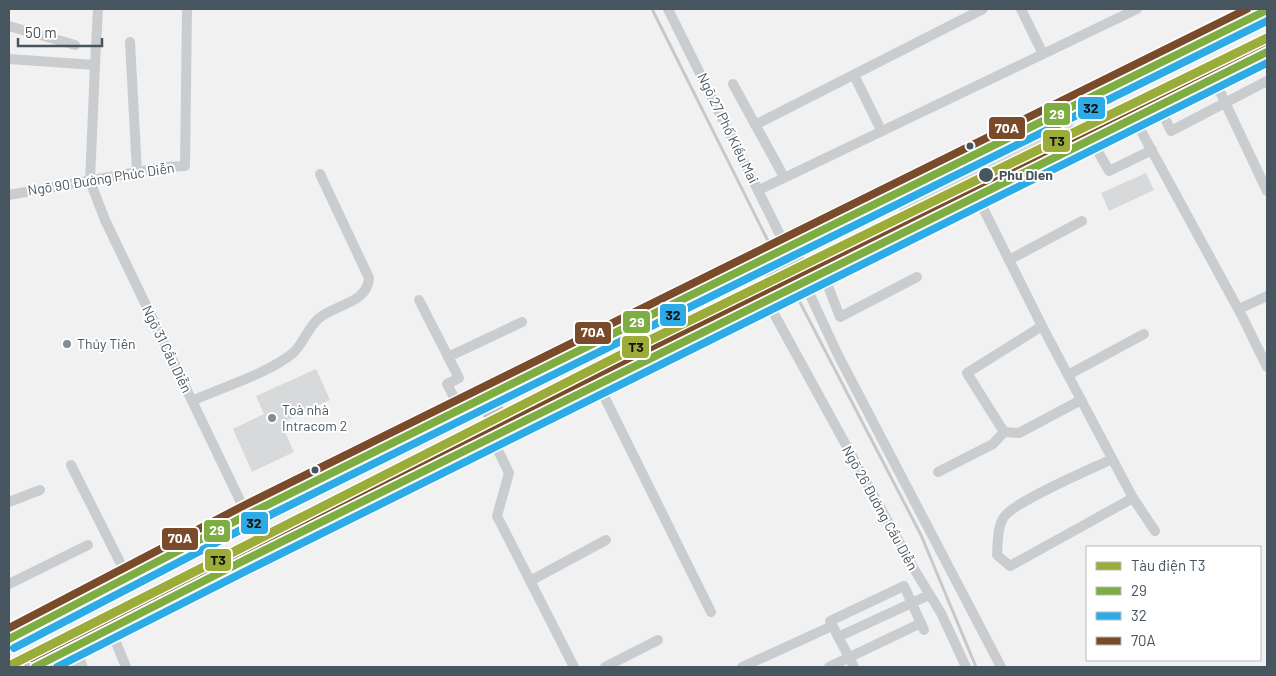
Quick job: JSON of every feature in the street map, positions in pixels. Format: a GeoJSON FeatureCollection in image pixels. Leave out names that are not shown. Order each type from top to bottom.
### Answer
{"type":"FeatureCollection","features":[{"type":"Feature","properties":{"kind":"highway"},"geometry":{"type":"LineString","coordinates":[[9,639],[247,515],[1267,10]]}},
{"type":"Feature","properties":{"kind":"highway"},"geometry":{"type":"LineString","coordinates":[[35,667],[77,658],[111,630],[243,561],[1267,52]]}},
{"type":"Feature","properties":{"kind":"highway"},"geometry":{"type":"LineString","coordinates":[[786,247],[804,282]]}},
{"type":"Feature","properties":{"kind":"highway"},"geometry":{"type":"LineString","coordinates":[[767,256],[786,292]]}},
{"type":"Feature","properties":{"kind":"highway"},"geometry":{"type":"LineString","coordinates":[[672,304],[690,339]]}},
{"type":"Feature","properties":{"kind":"highway"},"geometry":{"type":"LineString","coordinates":[[486,396],[497,435]]}},
{"type":"Feature","properties":{"kind":"street"},"geometry":{"type":"LineString","coordinates":[[90,181],[98,9]]}},
{"type":"Feature","properties":{"kind":"street","name":"Ngõ 90 Đường Phúc Diễn"},"geometry":{"type":"LineString","coordinates":[[9,194],[165,167],[186,166],[187,9]]}},
{"type":"Feature","properties":{"kind":"street","name":"Ngõ 27 Phố Kiều Mai"},"geometry":{"type":"LineString","coordinates":[[668,9],[786,247]]}},
{"type":"Feature","properties":{"kind":"street"},"geometry":{"type":"LineString","coordinates":[[755,125],[983,9]]}},
{"type":"Feature","properties":{"kind":"street"},"geometry":{"type":"LineString","coordinates":[[1021,9],[1042,52]]}},
{"type":"Feature","properties":{"kind":"street"},"geometry":{"type":"LineString","coordinates":[[759,190],[1042,52],[1137,9]]}},
{"type":"Feature","properties":{"kind":"street"},"geometry":{"type":"LineString","coordinates":[[9,26],[75,45]]}},
{"type":"Feature","properties":{"kind":"street"},"geometry":{"type":"LineString","coordinates":[[130,42],[138,172]]}},
{"type":"Feature","properties":{"kind":"street"},"geometry":{"type":"LineString","coordinates":[[9,59],[95,65]]}},
{"type":"Feature","properties":{"kind":"street"},"geometry":{"type":"LineString","coordinates":[[854,75],[881,130]]}},
{"type":"Feature","properties":{"kind":"street"},"geometry":{"type":"LineString","coordinates":[[1214,79],[1267,191]]}},
{"type":"Feature","properties":{"kind":"street"},"geometry":{"type":"LineString","coordinates":[[1159,106],[1171,131],[1267,81]]}},
{"type":"Feature","properties":{"kind":"street"},"geometry":{"type":"LineString","coordinates":[[733,84],[784,177]]}},
{"type":"Feature","properties":{"kind":"street"},"geometry":{"type":"LineString","coordinates":[[1134,118],[1238,308],[1267,367]]}},
{"type":"Feature","properties":{"kind":"street"},"geometry":{"type":"LineString","coordinates":[[1092,139],[1109,171],[1152,150]]}},
{"type":"Feature","properties":{"kind":"street"},"geometry":{"type":"LineString","coordinates":[[192,401],[272,365],[294,352],[318,319],[362,295],[368,287],[369,278],[320,174]]}},
{"type":"Feature","properties":{"kind":"street","name":"Ngõ 31 Cầu Diễn"},"geometry":{"type":"LineString","coordinates":[[90,181],[105,220],[247,515]]}},
{"type":"Feature","properties":{"kind":"street"},"geometry":{"type":"LineString","coordinates":[[977,196],[1042,326],[1112,459],[1133,498],[1155,531]]}},
{"type":"Feature","properties":{"kind":"street"},"geometry":{"type":"LineString","coordinates":[[1009,260],[1082,221]]}},
{"type":"Feature","properties":{"kind":"street"},"geometry":{"type":"LineString","coordinates":[[823,273],[840,317],[917,277]]}},
{"type":"Feature","properties":{"kind":"street"},"geometry":{"type":"LineString","coordinates":[[804,282],[838,356],[1001,667]]}},
{"type":"Feature","properties":{"kind":"street"},"geometry":{"type":"LineString","coordinates":[[1238,308],[1267,296]]}},
{"type":"Feature","properties":{"kind":"street"},"geometry":{"type":"LineString","coordinates":[[419,300],[459,378],[447,384],[460,409]]}},
{"type":"Feature","properties":{"kind":"street","name":"Ngõ 26 Đường Cầu Diễn"},"geometry":{"type":"LineString","coordinates":[[767,301],[941,613],[966,667]]}},
{"type":"Feature","properties":{"kind":"street"},"geometry":{"type":"LineString","coordinates":[[448,357],[522,322]]}},
{"type":"Feature","properties":{"kind":"street"},"geometry":{"type":"LineString","coordinates":[[1004,432],[967,373],[1042,326]]}},
{"type":"Feature","properties":{"kind":"street"},"geometry":{"type":"LineString","coordinates":[[1068,375],[1144,334]]}},
{"type":"Feature","properties":{"kind":"street"},"geometry":{"type":"LineString","coordinates":[[598,384],[711,612]]}},
{"type":"Feature","properties":{"kind":"street"},"geometry":{"type":"LineString","coordinates":[[1004,432],[1019,434],[1081,400]]}},
{"type":"Feature","properties":{"kind":"street"},"geometry":{"type":"LineString","coordinates":[[938,472],[993,444],[1004,432]]}},
{"type":"Feature","properties":{"kind":"street"},"geometry":{"type":"LineString","coordinates":[[497,435],[509,473],[497,516],[574,667]]}},
{"type":"Feature","properties":{"kind":"street"},"geometry":{"type":"LineString","coordinates":[[1112,459],[1022,503],[1004,517],[998,536],[997,554],[1010,566],[1133,498]]}},
{"type":"Feature","properties":{"kind":"street"},"geometry":{"type":"LineString","coordinates":[[71,465],[127,576]]}},
{"type":"Feature","properties":{"kind":"street"},"geometry":{"type":"LineString","coordinates":[[9,502],[40,490]]}},
{"type":"Feature","properties":{"kind":"street"},"geometry":{"type":"LineString","coordinates":[[530,581],[606,540]]}},
{"type":"Feature","properties":{"kind":"street"},"geometry":{"type":"LineString","coordinates":[[9,584],[88,545]]}},
{"type":"Feature","properties":{"kind":"street"},"geometry":{"type":"LineString","coordinates":[[829,667],[851,663],[922,626],[904,586],[830,621],[851,663]]}},
{"type":"Feature","properties":{"kind":"street"},"geometry":{"type":"LineString","coordinates":[[838,637],[929,594]]}},
{"type":"Feature","properties":{"kind":"street"},"geometry":{"type":"LineString","coordinates":[[742,667],[832,626]]}},
{"type":"Feature","properties":{"kind":"street"},"geometry":{"type":"LineString","coordinates":[[111,630],[126,667]]}},
{"type":"Feature","properties":{"kind":"street"},"geometry":{"type":"LineString","coordinates":[[606,667],[658,640]]}},
{"type":"Feature","properties":{"kind":"building"},"geometry":{"type":"Polygon","coordinates":[[[1065,108],[1083,146],[909,232],[891,194],[1065,108]]]}},
{"type":"Feature","properties":{"kind":"building"},"geometry":{"type":"Polygon","coordinates":[[[1146,173],[1154,190],[1109,211],[1101,193],[1146,173]]]}},
{"type":"Feature","properties":{"kind":"building","name":"Toà nhà Intracom 2"},"geometry":{"type":"Polygon","coordinates":[[[316,369],[330,400],[281,423],[294,452],[252,472],[233,429],[264,414],[256,396],[316,369]]]}},
{"type":"Feature","properties":{"kind":"railway"},"geometry":{"type":"LineString","coordinates":[[652,9],[767,239],[921,535],[976,667]]}},
{"type":"Feature","properties":{"kind":"metro line","name":"T3"},"geometry":{"type":"LineString","coordinates":[[9,666],[654,338],[1267,38]]}},
{"type":"Feature","properties":{"kind":"transit line","name":"70A"},"geometry":{"type":"LineString","coordinates":[[9,628],[243,506],[1247,9]]}},
{"type":"Feature","properties":{"kind":"transit line","name":"29"},"geometry":{"type":"LineString","coordinates":[[9,639],[247,515],[1267,10]]}},
{"type":"Feature","properties":{"kind":"transit line","name":"32"},"geometry":{"type":"LineString","coordinates":[[14,648],[252,524],[1267,21]]}},
{"type":"Feature","properties":{"kind":"transit line","name":"70A"},"geometry":{"type":"LineString","coordinates":[[31,658],[239,552],[1263,43]]}},
{"type":"Feature","properties":{"kind":"transit line","name":"29"},"geometry":{"type":"LineString","coordinates":[[35,667],[243,561],[1267,52]]}},
{"type":"Feature","properties":{"kind":"transit line","name":"32"},"geometry":{"type":"LineString","coordinates":[[57,667],[1267,63]]}},
{"type":"Feature","properties":{"kind":"place","name":"Phu Dien"},"geometry":{"type":"Point","coordinates":[986,175]}},
{"type":"Feature","properties":{"kind":"place","name":"Thủy Tiên"},"geometry":{"type":"Point","coordinates":[67,344]}},
{"type":"Feature","properties":{"kind":"place","name":"Toà nhà Intracom 2"},"geometry":{"type":"Point","coordinates":[272,418]}}]}
